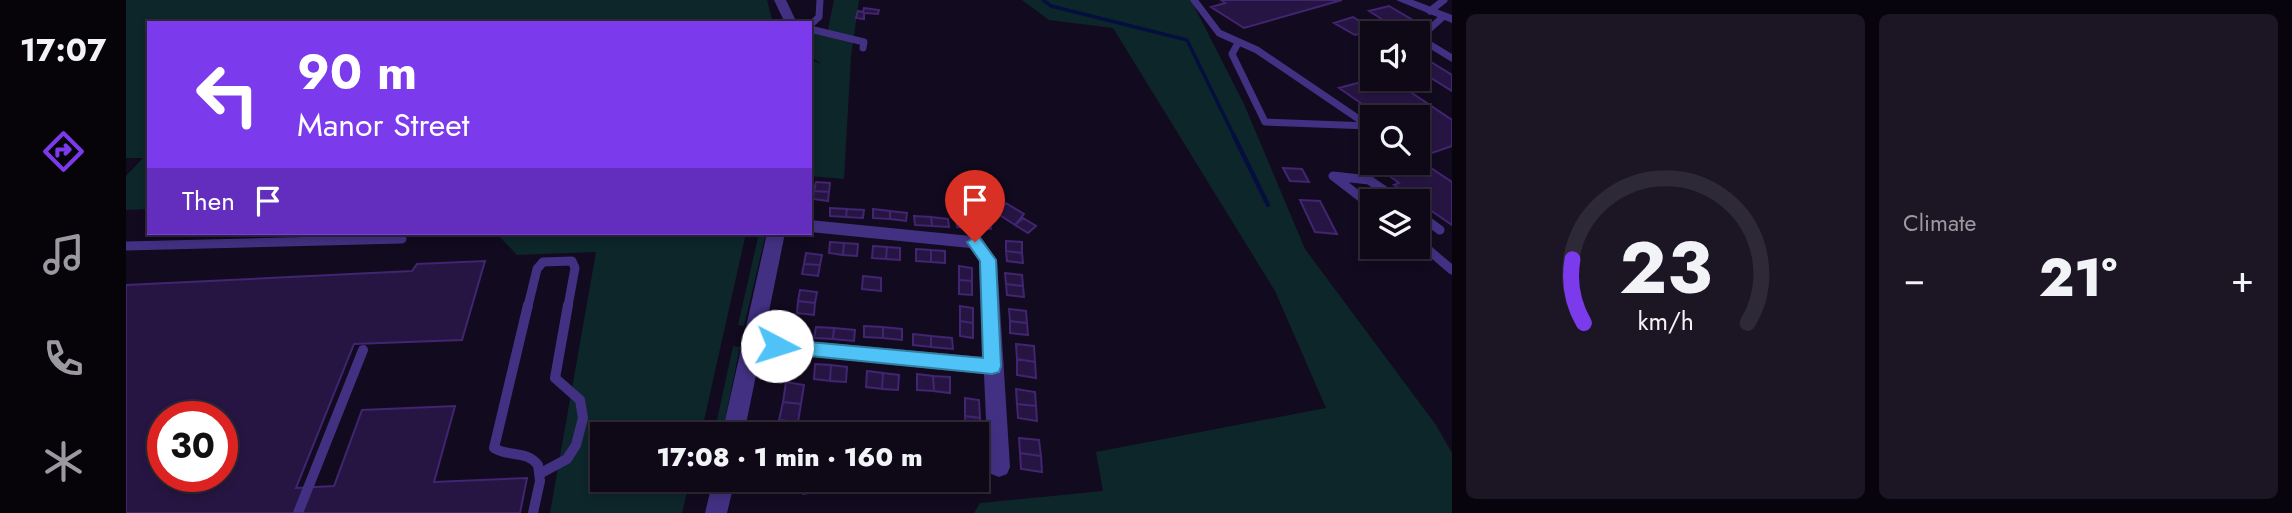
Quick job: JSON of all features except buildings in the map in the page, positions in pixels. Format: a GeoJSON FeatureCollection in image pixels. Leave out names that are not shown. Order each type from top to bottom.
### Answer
{"type":"FeatureCollection","features":[{"type":"Feature","properties":{"kind":"street"},"geometry":{"type":"LineString","coordinates":[[780,0],[790,21]]}},
{"type":"Feature","properties":{"kind":"street"},"geometry":{"type":"LineString","coordinates":[[1402,0],[1448,17]]}},
{"type":"Feature","properties":{"kind":"street"},"geometry":{"type":"LineString","coordinates":[[812,226],[975,242],[988,260],[999,467]]}},
{"type":"Feature","properties":{"kind":"street"},"geometry":{"type":"LineString","coordinates":[[736,422],[776,235]]}},
{"type":"Feature","properties":{"kind":"street"},"geometry":{"type":"LineString","coordinates":[[752,344],[992,366]]}},
{"type":"Feature","properties":{"kind":"street"},"geometry":{"type":"LineString","coordinates":[[716,513],[721,492]]}},
{"type":"Feature","properties":{"kind":"lane"},"geometry":{"type":"LineString","coordinates":[[812,25],[819,17],[820,0]]}},
{"type":"Feature","properties":{"kind":"lane"},"geometry":{"type":"LineString","coordinates":[[1194,0],[1208,25],[1237,45],[1257,50],[1369,126],[1265,122],[1232,54],[1237,45]]}},
{"type":"Feature","properties":{"kind":"lane"},"geometry":{"type":"LineString","coordinates":[[1430,10],[1444,0]]}},
{"type":"Feature","properties":{"kind":"lane"},"geometry":{"type":"LineString","coordinates":[[1430,30],[1448,17]]}},
{"type":"Feature","properties":{"kind":"lane"},"geometry":{"type":"LineString","coordinates":[[812,28],[864,42],[863,47]]}},
{"type":"Feature","properties":{"kind":"lane"},"geometry":{"type":"LineString","coordinates":[[1430,46],[1452,58]]}},
{"type":"Feature","properties":{"kind":"lane"},"geometry":{"type":"LineString","coordinates":[[1360,197],[1333,176],[1369,180],[1382,189]]}},
{"type":"Feature","properties":{"kind":"lane"},"geometry":{"type":"LineString","coordinates":[[1430,223],[1440,230]]}},
{"type":"Feature","properties":{"kind":"lane"},"geometry":{"type":"LineString","coordinates":[[126,246],[402,239]]}},
{"type":"Feature","properties":{"kind":"lane"},"geometry":{"type":"LineString","coordinates":[[1430,251],[1452,270]]}},
{"type":"Feature","properties":{"kind":"lane"},"geometry":{"type":"LineString","coordinates":[[533,513],[541,473],[534,459],[526,455],[502,454],[494,448],[537,269],[543,262],[572,261],[576,268],[555,378],[560,387],[575,394],[583,404],[583,419],[569,456],[563,464],[541,473]]}},
{"type":"Feature","properties":{"kind":"lane"},"geometry":{"type":"LineString","coordinates":[[298,513],[363,350]]}},
{"type":"Feature","properties":{"kind":"green space"},"geometry":{"type":"Polygon","coordinates":[[[126,0],[767,0],[772,21],[147,21],[147,209],[126,210],[126,176],[143,158],[126,158],[126,0]]]}},
{"type":"Feature","properties":{"kind":"green space"},"geometry":{"type":"Polygon","coordinates":[[[834,0],[859,0],[851,57],[844,179],[812,176],[812,60],[822,65],[812,57],[812,33],[827,34],[834,0]]]}},
{"type":"Feature","properties":{"kind":"green space"},"geometry":{"type":"Polygon","coordinates":[[[1022,0],[1191,0],[1244,104],[1305,249],[1436,425],[1452,453],[1452,513],[974,513],[980,503],[1103,491],[1096,452],[1326,408],[1275,291],[1113,28],[1049,20],[1022,0]]]}},
{"type":"Feature","properties":{"kind":"green space"},"geometry":{"type":"Polygon","coordinates":[[[498,235],[746,235],[704,422],[590,422],[590,492],[687,492],[682,513],[550,513],[596,252],[517,255],[498,235]]]}},
{"type":"Feature","properties":{"kind":"green space"},"geometry":{"type":"Polygon","coordinates":[[[759,235],[766,235],[744,326],[738,325],[759,235]]]}},
{"type":"Feature","properties":{"kind":"green space"},"geometry":{"type":"Polygon","coordinates":[[[733,346],[740,347],[724,422],[717,422],[733,346]]]}},
{"type":"Feature","properties":{"kind":"waterway"},"geometry":{"type":"LineString","coordinates":[[1043,0],[1051,6],[1187,40],[1235,138]]}},
{"type":"Feature","properties":{"kind":"waterway"},"geometry":{"type":"LineString","coordinates":[[1234,136],[1268,205]]}},
{"type":"Feature","properties":{"kind":"route"},"geometry":{"type":"LineString","coordinates":[[777,346],[992,366],[988,260],[975,242]]}}]}
